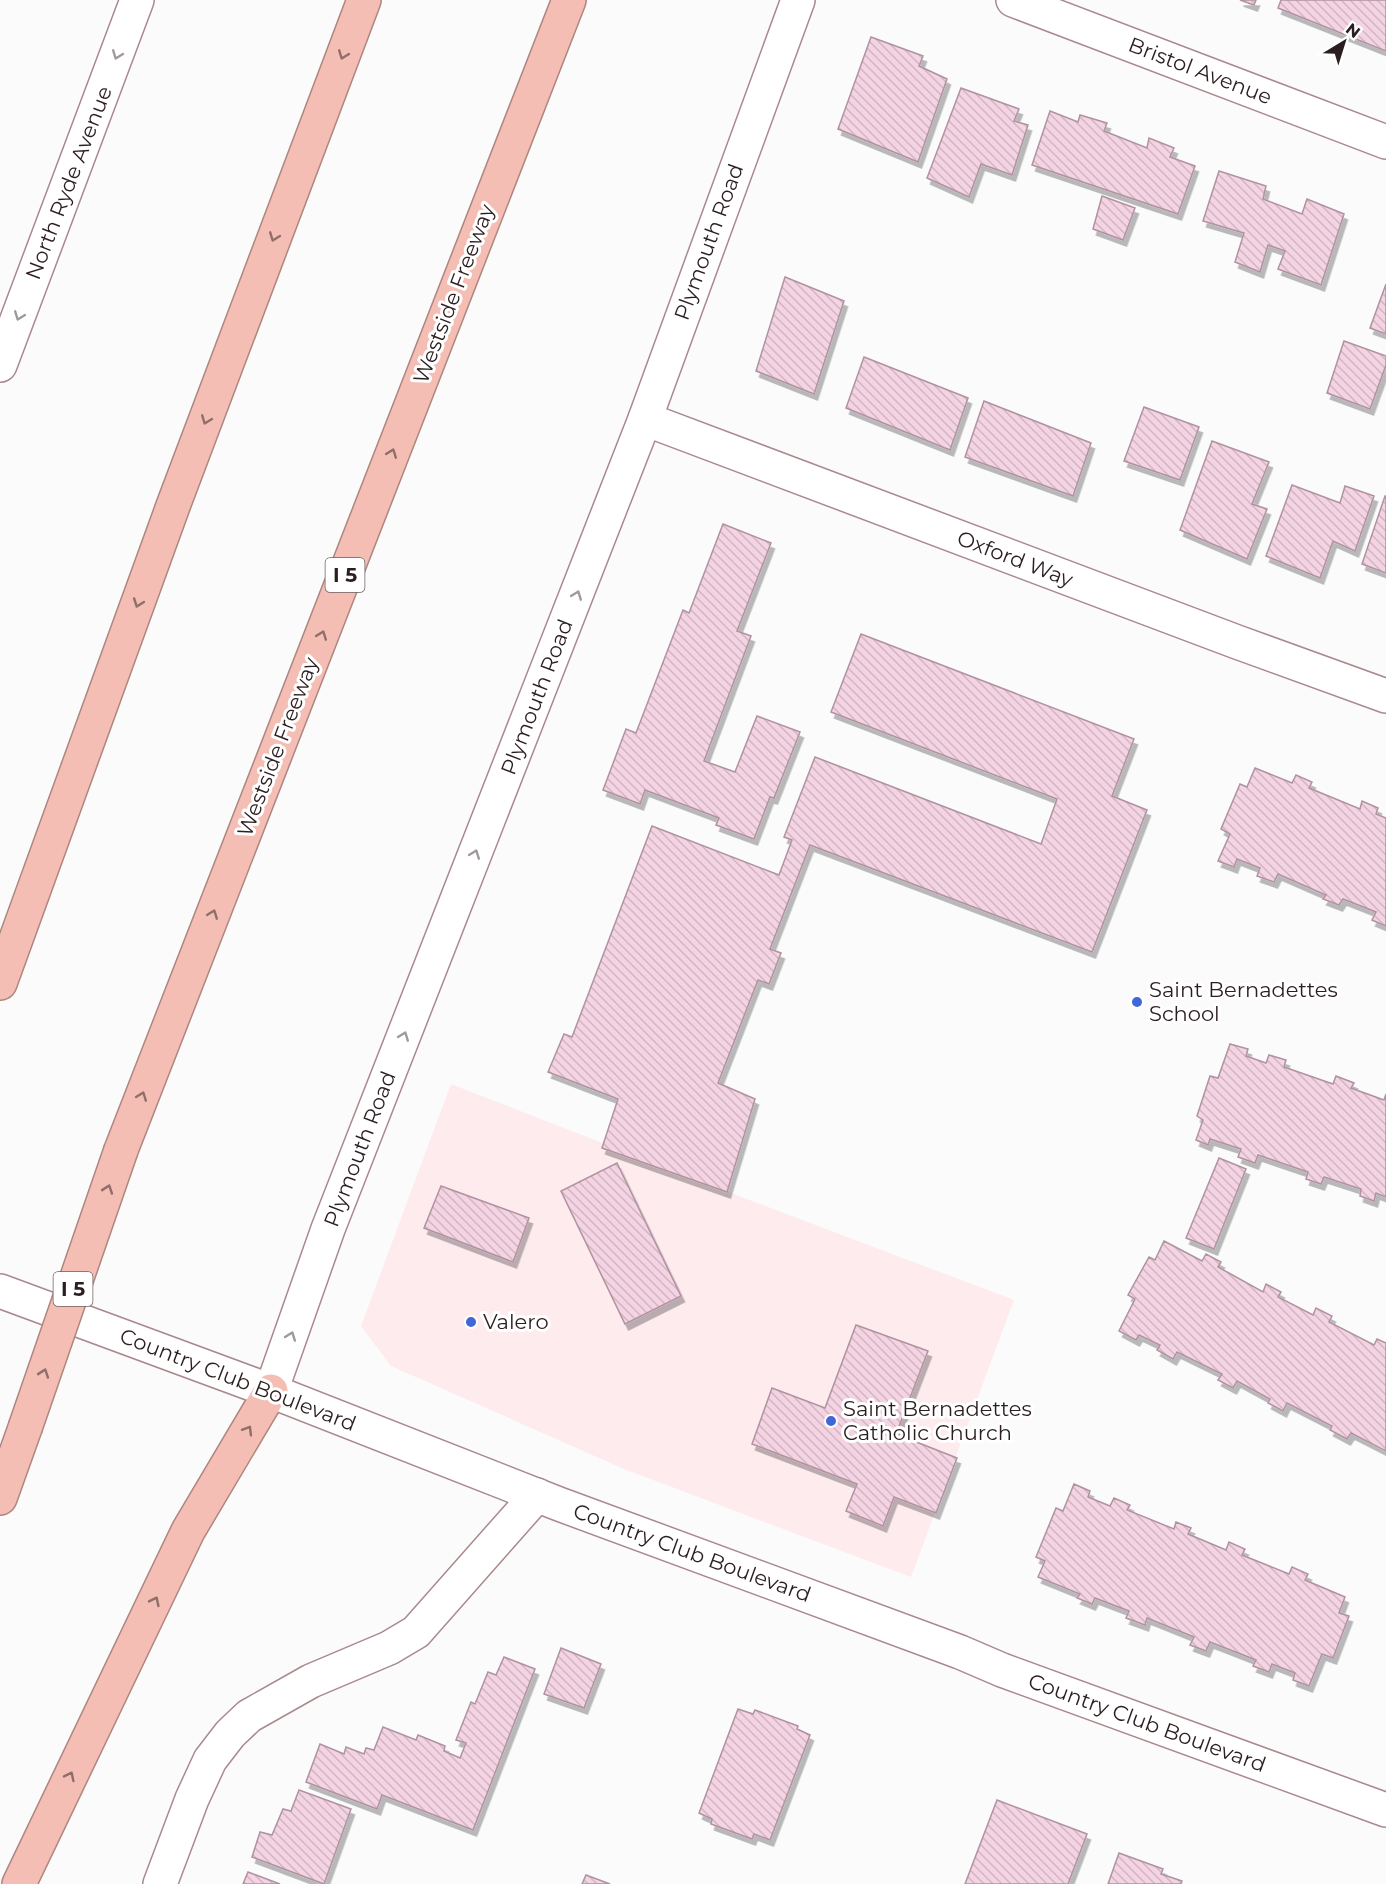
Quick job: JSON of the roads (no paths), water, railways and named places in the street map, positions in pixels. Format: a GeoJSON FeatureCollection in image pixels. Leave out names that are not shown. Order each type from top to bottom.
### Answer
{"type":"FeatureCollection","features":[{"type":"Feature","properties":{"kind":"highway"},"geometry":{"type":"LineString","coordinates":[[0,983],[173,506],[364,0]]}},
{"type":"Feature","properties":{"kind":"highway","name":"Westside Freeway"},"geometry":{"type":"LineString","coordinates":[[0,1498],[121,1150],[568,0]]}},
{"type":"Feature","properties":{"kind":"highway"},"geometry":{"type":"LineString","coordinates":[[19,1884],[188,1531],[271,1391]]}},
{"type":"Feature","properties":{"kind":"street","name":"North Ryde Avenue"},"geometry":{"type":"LineString","coordinates":[[0,365],[137,0]]}},
{"type":"Feature","properties":{"kind":"street","name":"Plymouth Road"},"geometry":{"type":"LineString","coordinates":[[271,1391],[328,1229],[645,419],[798,0]]}},
{"type":"Feature","properties":{"kind":"street","name":"Bristol Avenue"},"geometry":{"type":"LineString","coordinates":[[1013,0],[1386,142]]}},
{"type":"Feature","properties":{"kind":"street","name":"Oxford Way"},"geometry":{"type":"LineString","coordinates":[[645,419],[1386,696]]}},
{"type":"Feature","properties":{"kind":"street","name":"Country Club Boulevard"},"geometry":{"type":"LineString","coordinates":[[0,1291],[271,1391],[537,1495],[960,1652],[1002,1670],[1386,1810]]}},
{"type":"Feature","properties":{"kind":"street"},"geometry":{"type":"LineString","coordinates":[[160,1884],[196,1790],[210,1760],[230,1734],[249,1716],[311,1681],[389,1647],[416,1632],[537,1495]]}},
{"type":"Feature","properties":{"kind":"place","name":"Saint Bernadettes School"},"geometry":{"type":"Point","coordinates":[1137,1002]}},
{"type":"Feature","properties":{"kind":"place","name":"Valero"},"geometry":{"type":"Point","coordinates":[471,1322]}},
{"type":"Feature","properties":{"kind":"place","name":"Saint Bernadettes Catholic Church"},"geometry":{"type":"Point","coordinates":[831,1421]}}]}
